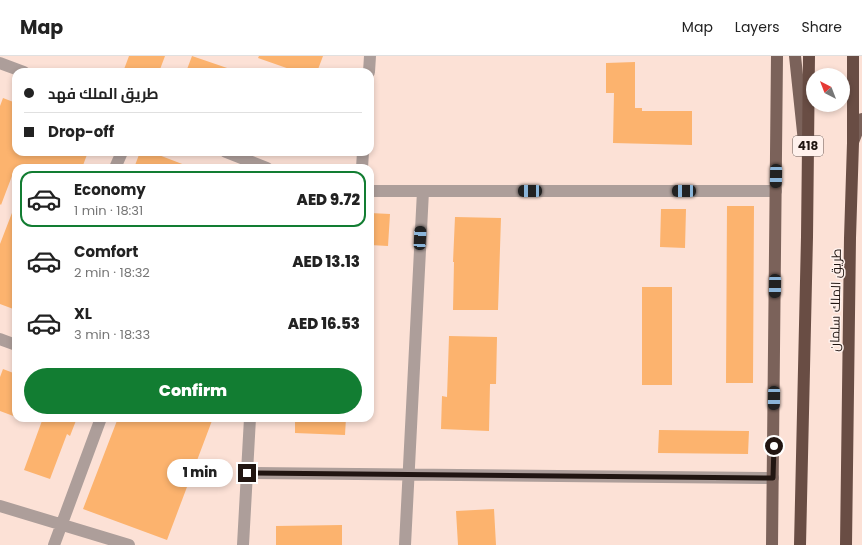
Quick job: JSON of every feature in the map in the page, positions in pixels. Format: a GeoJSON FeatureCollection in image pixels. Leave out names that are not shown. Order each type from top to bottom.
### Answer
{"type":"FeatureCollection","features":[{"type":"Feature","properties":{"kind":"highway","name":"418"},"geometry":{"type":"LineString","coordinates":[[800,545],[807,237],[809,56]]}},
{"type":"Feature","properties":{"kind":"highway","name":"طريق الملك سلمان"},"geometry":{"type":"LineString","coordinates":[[846,545],[850,238],[853,143],[853,56]]}},
{"type":"Feature","properties":{"kind":"main road"},"geometry":{"type":"LineString","coordinates":[[772,545],[778,56]]}},
{"type":"Feature","properties":{"kind":"main road"},"geometry":{"type":"LineString","coordinates":[[795,56],[808,181]]}},
{"type":"Feature","properties":{"kind":"main road"},"geometry":{"type":"LineString","coordinates":[[853,143],[862,118]]}},
{"type":"Feature","properties":{"kind":"street"},"geometry":{"type":"LineString","coordinates":[[369,68],[370,56]]}},
{"type":"Feature","properties":{"kind":"street"},"geometry":{"type":"LineString","coordinates":[[0,63],[13,68]]}},
{"type":"Feature","properties":{"kind":"street"},"geometry":{"type":"LineString","coordinates":[[236,156],[256,164]]}},
{"type":"Feature","properties":{"kind":"street"},"geometry":{"type":"LineString","coordinates":[[374,191],[776,191]]}},
{"type":"Feature","properties":{"kind":"street"},"geometry":{"type":"LineString","coordinates":[[405,545],[423,191]]}},
{"type":"Feature","properties":{"kind":"street"},"geometry":{"type":"LineString","coordinates":[[0,339],[12,344]]}},
{"type":"Feature","properties":{"kind":"street"},"geometry":{"type":"LineString","coordinates":[[54,545],[100,422]]}},
{"type":"Feature","properties":{"kind":"street"},"geometry":{"type":"LineString","coordinates":[[243,545],[250,422]]}},
{"type":"Feature","properties":{"kind":"street"},"geometry":{"type":"LineString","coordinates":[[247,473],[773,478]]}},
{"type":"Feature","properties":{"kind":"street"},"geometry":{"type":"LineString","coordinates":[[0,506],[129,545]]}},
{"type":"Feature","properties":{"kind":"building"},"geometry":{"type":"Polygon","coordinates":[[[129,56],[165,56],[160,68],[124,68],[129,56]]]}},
{"type":"Feature","properties":{"kind":"building"},"geometry":{"type":"Polygon","coordinates":[[[192,56],[227,68],[188,68],[192,56]]]}},
{"type":"Feature","properties":{"kind":"building"},"geometry":{"type":"Polygon","coordinates":[[[259,56],[323,56],[318,68],[287,68],[258,58],[259,56]]]}},
{"type":"Feature","properties":{"kind":"building"},"geometry":{"type":"Polygon","coordinates":[[[635,62],[635,108],[642,108],[642,111],[692,111],[692,145],[613,143],[614,93],[606,93],[606,63],[635,62]]]}},
{"type":"Feature","properties":{"kind":"building"},"geometry":{"type":"Polygon","coordinates":[[[3,98],[12,101],[12,156],[86,156],[84,164],[12,164],[12,176],[1,205],[0,106],[3,98]]]}},
{"type":"Feature","properties":{"kind":"building"},"geometry":{"type":"Polygon","coordinates":[[[138,156],[161,156],[182,164],[136,164],[138,156]]]}},
{"type":"Feature","properties":{"kind":"building"},"geometry":{"type":"Polygon","coordinates":[[[727,206],[754,206],[753,383],[726,383],[727,206]]]}},
{"type":"Feature","properties":{"kind":"building"},"geometry":{"type":"Polygon","coordinates":[[[661,209],[686,209],[685,248],[660,247],[661,209]]]}},
{"type":"Feature","properties":{"kind":"building"},"geometry":{"type":"Polygon","coordinates":[[[12,213],[12,308],[0,304],[0,244],[12,213]]]}},
{"type":"Feature","properties":{"kind":"building"},"geometry":{"type":"Polygon","coordinates":[[[374,213],[390,214],[388,246],[374,245],[374,213]]]}},
{"type":"Feature","properties":{"kind":"building"},"geometry":{"type":"Polygon","coordinates":[[[455,217],[501,218],[498,310],[453,310],[455,217]]]}},
{"type":"Feature","properties":{"kind":"building"},"geometry":{"type":"Polygon","coordinates":[[[642,287],[672,287],[672,385],[642,385],[642,287]]]}},
{"type":"Feature","properties":{"kind":"building"},"geometry":{"type":"Polygon","coordinates":[[[449,336],[497,337],[496,384],[490,384],[489,431],[441,429],[442,396],[447,397],[449,336]]]}},
{"type":"Feature","properties":{"kind":"building"},"geometry":{"type":"Polygon","coordinates":[[[3,369],[12,372],[12,416],[0,411],[0,377],[3,369]]]}},
{"type":"Feature","properties":{"kind":"building"},"geometry":{"type":"Polygon","coordinates":[[[42,422],[75,422],[70,436],[67,434],[50,479],[24,470],[42,422]]]}},
{"type":"Feature","properties":{"kind":"building"},"geometry":{"type":"Polygon","coordinates":[[[116,422],[211,422],[167,540],[83,509],[116,422]]]}},
{"type":"Feature","properties":{"kind":"building"},"geometry":{"type":"Polygon","coordinates":[[[295,422],[346,422],[345,435],[295,433],[295,422]]]}},
{"type":"Feature","properties":{"kind":"building"},"geometry":{"type":"Polygon","coordinates":[[[659,430],[749,431],[748,454],[658,453],[659,430]]]}},
{"type":"Feature","properties":{"kind":"building"},"geometry":{"type":"Polygon","coordinates":[[[494,509],[496,545],[458,545],[456,511],[494,509]]]}},
{"type":"Feature","properties":{"kind":"building"},"geometry":{"type":"Polygon","coordinates":[[[342,525],[342,545],[276,545],[276,526],[342,525]]]}},
{"type":"Feature","properties":{"kind":"route"},"geometry":{"type":"LineString","coordinates":[[247,473],[773,478],[774,446]]}}]}
